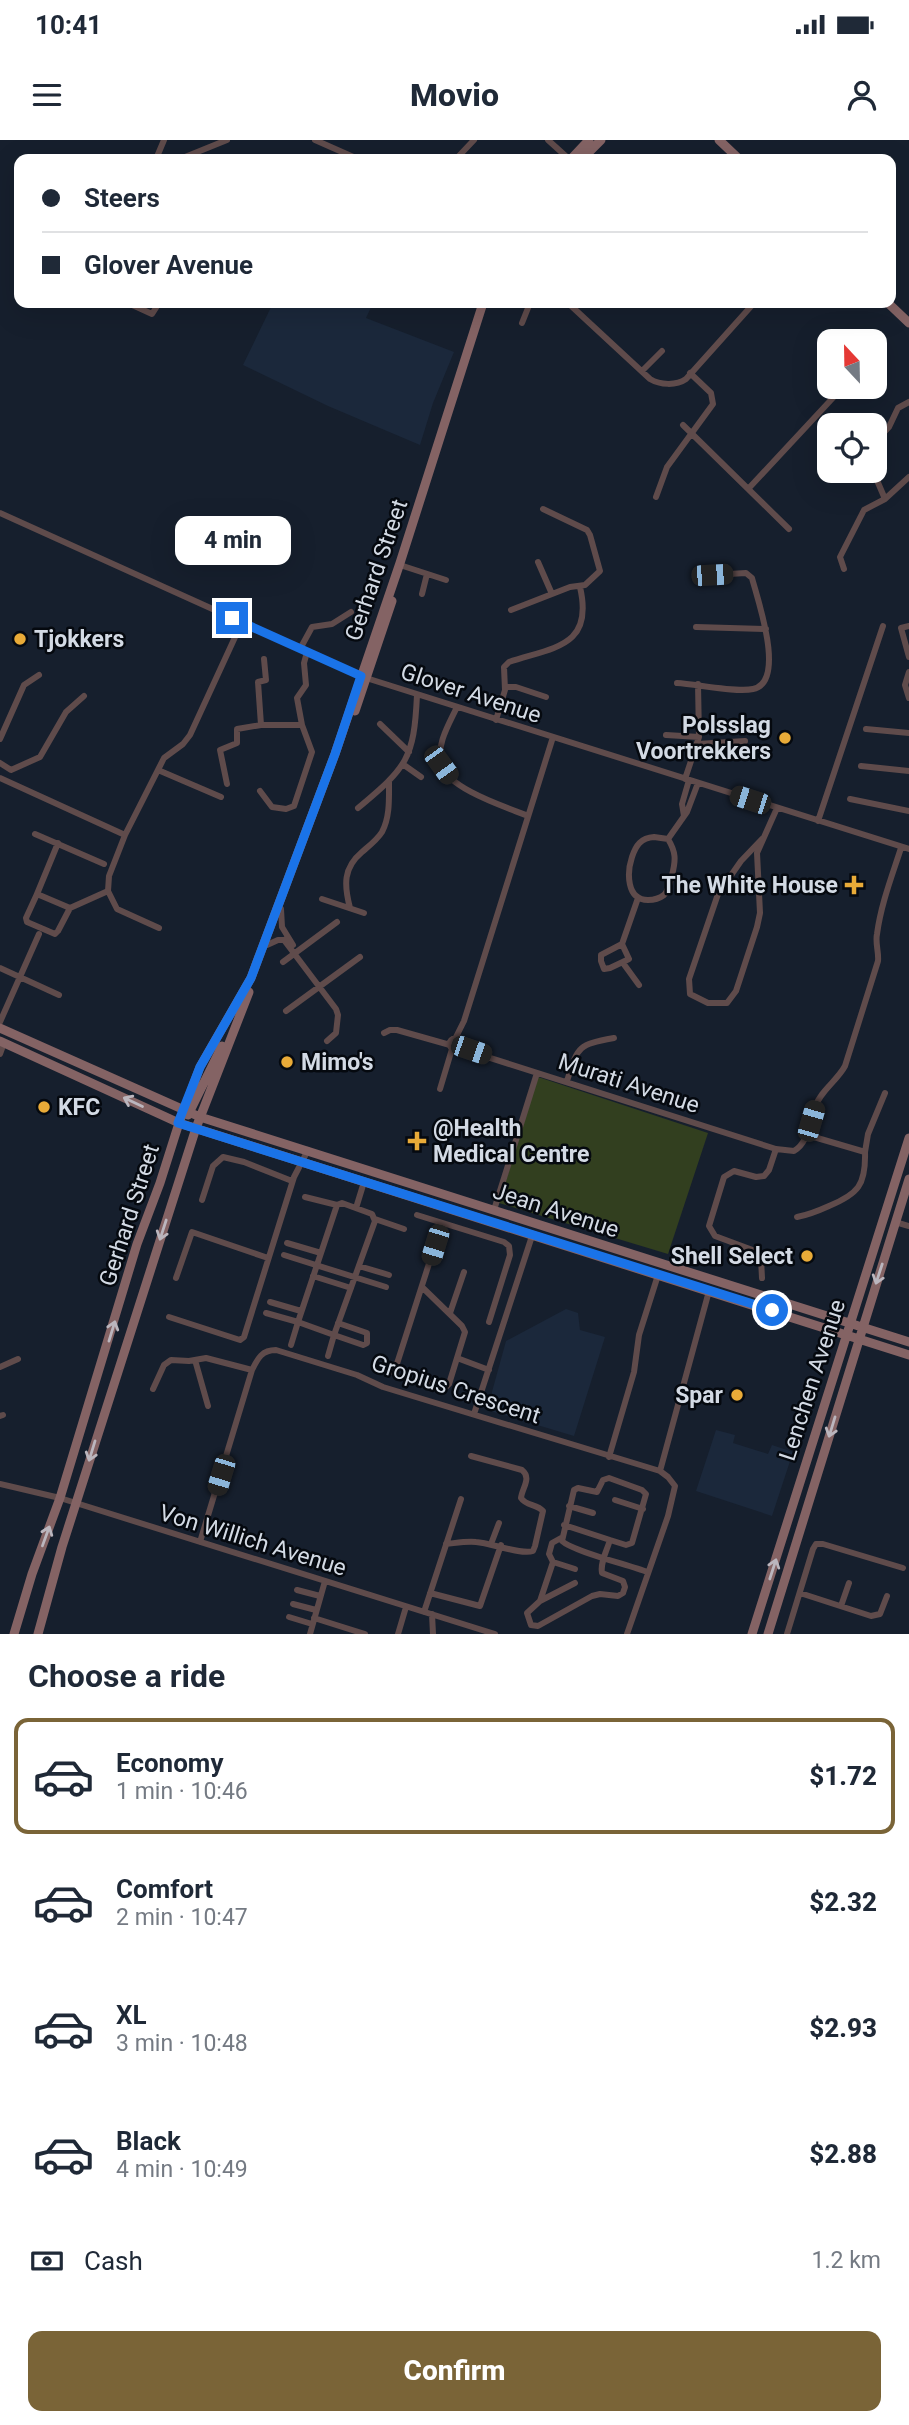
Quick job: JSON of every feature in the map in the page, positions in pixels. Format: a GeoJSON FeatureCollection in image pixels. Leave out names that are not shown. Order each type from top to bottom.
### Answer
{"type":"FeatureCollection","features":[{"type":"Feature","properties":{"kind":"main road"},"geometry":{"type":"LineString","coordinates":[[575,154],[589,140]]}},
{"type":"Feature","properties":{"kind":"main road"},"geometry":{"type":"LineString","coordinates":[[587,154],[601,140]]}},
{"type":"Feature","properties":{"kind":"main road"},"geometry":{"type":"LineString","coordinates":[[719,140],[734,154]]}},
{"type":"Feature","properties":{"kind":"main road","name":"Gerhard Street"},"geometry":{"type":"LineString","coordinates":[[13,1634],[60,1498],[137,1244],[160,1183],[178,1123],[191,1114],[235,1028],[281,908],[403,566],[483,308]]}},
{"type":"Feature","properties":{"kind":"main road","name":"Gerhard Street"},"geometry":{"type":"LineString","coordinates":[[38,1634],[196,1128],[191,1114],[200,1067],[251,978],[364,677],[483,308]]}},
{"type":"Feature","properties":{"kind":"main road","name":"Jean Avenue"},"geometry":{"type":"LineString","coordinates":[[0,1028],[191,1114],[909,1342]]}},
{"type":"Feature","properties":{"kind":"main road","name":"Jean Avenue"},"geometry":{"type":"LineString","coordinates":[[1,1040],[178,1123],[909,1356]]}},
{"type":"Feature","properties":{"kind":"main road","name":"Lenchen Avenue"},"geometry":{"type":"LineString","coordinates":[[752,1634],[909,1138]]}},
{"type":"Feature","properties":{"kind":"main road","name":"Lenchen Avenue"},"geometry":{"type":"LineString","coordinates":[[768,1634],[909,1179]]}},
{"type":"Feature","properties":{"kind":"main road"},"geometry":{"type":"LineString","coordinates":[[732,1286],[748,1297],[749,1303]]}},
{"type":"Feature","properties":{"kind":"street"},"geometry":{"type":"LineString","coordinates":[[192,154],[227,140]]}},
{"type":"Feature","properties":{"kind":"street"},"geometry":{"type":"LineString","coordinates":[[315,140],[347,154]]}},
{"type":"Feature","properties":{"kind":"street"},"geometry":{"type":"LineString","coordinates":[[461,154],[474,140]]}},
{"type":"Feature","properties":{"kind":"street"},"geometry":{"type":"LineString","coordinates":[[548,140],[564,154]]}},
{"type":"Feature","properties":{"kind":"street"},"geometry":{"type":"LineString","coordinates":[[139,308],[152,314],[156,308]]}},
{"type":"Feature","properties":{"kind":"street"},"geometry":{"type":"LineString","coordinates":[[522,323],[528,308]]}},
{"type":"Feature","properties":{"kind":"street"},"geometry":{"type":"LineString","coordinates":[[573,308],[654,382],[665,383],[680,383],[749,308]]}},
{"type":"Feature","properties":{"kind":"street"},"geometry":{"type":"LineString","coordinates":[[642,371],[662,351]]}},
{"type":"Feature","properties":{"kind":"street"},"geometry":{"type":"LineString","coordinates":[[656,497],[667,467],[710,410],[714,399],[690,373]]}},
{"type":"Feature","properties":{"kind":"street"},"geometry":{"type":"LineString","coordinates":[[749,488],[832,399]]}},
{"type":"Feature","properties":{"kind":"street"},"geometry":{"type":"LineString","coordinates":[[887,430],[898,408],[909,402]]}},
{"type":"Feature","properties":{"kind":"street"},"geometry":{"type":"LineString","coordinates":[[684,425],[789,529]]}},
{"type":"Feature","properties":{"kind":"street"},"geometry":{"type":"LineString","coordinates":[[844,569],[840,557],[861,513],[884,499],[909,477]]}},
{"type":"Feature","properties":{"kind":"street"},"geometry":{"type":"LineString","coordinates":[[878,483],[884,499]]}},
{"type":"Feature","properties":{"kind":"street"},"geometry":{"type":"LineString","coordinates":[[511,610],[569,587],[580,587],[589,583],[600,571],[590,535],[584,528],[543,509]]}},
{"type":"Feature","properties":{"kind":"street","name":"Glover Avenue"},"geometry":{"type":"LineString","coordinates":[[0,513],[364,677],[905,849]]}},
{"type":"Feature","properties":{"kind":"street"},"geometry":{"type":"LineString","coordinates":[[538,562],[552,594]]}},
{"type":"Feature","properties":{"kind":"street"},"geometry":{"type":"LineString","coordinates":[[403,566],[446,580]]}},
{"type":"Feature","properties":{"kind":"street"},"geometry":{"type":"LineString","coordinates":[[677,683],[745,690],[757,688],[766,679],[769,645],[750,576],[747,573],[712,575]]}},
{"type":"Feature","properties":{"kind":"street"},"geometry":{"type":"LineString","coordinates":[[422,594],[427,574]]}},
{"type":"Feature","properties":{"kind":"street"},"geometry":{"type":"LineString","coordinates":[[496,720],[506,687],[503,671],[509,662],[568,642],[576,635],[584,608],[580,587]]}},
{"type":"Feature","properties":{"kind":"street"},"geometry":{"type":"LineString","coordinates":[[260,791],[272,807],[286,809],[293,806],[312,752],[302,725],[297,698],[306,685],[304,650],[312,626],[332,624],[351,612]]}},
{"type":"Feature","properties":{"kind":"street"},"geometry":{"type":"LineString","coordinates":[[159,928],[117,909],[108,891],[112,866],[164,758],[183,744],[190,735],[242,622]]}},
{"type":"Feature","properties":{"kind":"street"},"geometry":{"type":"LineString","coordinates":[[818,821],[883,626]]}},
{"type":"Feature","properties":{"kind":"street"},"geometry":{"type":"LineString","coordinates":[[909,626],[901,628],[909,657]]}},
{"type":"Feature","properties":{"kind":"street"},"geometry":{"type":"LineString","coordinates":[[696,627],[766,629]]}},
{"type":"Feature","properties":{"kind":"street"},"geometry":{"type":"LineString","coordinates":[[261,725],[258,682],[266,680],[264,659]]}},
{"type":"Feature","properties":{"kind":"street"},"geometry":{"type":"LineString","coordinates":[[0,739],[24,685],[39,675]]}},
{"type":"Feature","properties":{"kind":"street"},"geometry":{"type":"LineString","coordinates":[[909,675],[905,685],[909,698]]}},
{"type":"Feature","properties":{"kind":"street"},"geometry":{"type":"LineString","coordinates":[[684,816],[682,804],[698,741],[698,684]]}},
{"type":"Feature","properties":{"kind":"street"},"geometry":{"type":"LineString","coordinates":[[506,687],[516,687],[546,697]]}},
{"type":"Feature","properties":{"kind":"street"},"geometry":{"type":"LineString","coordinates":[[358,808],[389,782],[404,765],[416,722],[417,695]]}},
{"type":"Feature","properties":{"kind":"street"},"geometry":{"type":"LineString","coordinates":[[0,763],[11,771],[40,757],[66,712],[84,696]]}},
{"type":"Feature","properties":{"kind":"street"},"geometry":{"type":"LineString","coordinates":[[457,707],[441,747],[441,765],[451,779],[477,794],[528,816]]}},
{"type":"Feature","properties":{"kind":"street"},"geometry":{"type":"LineString","coordinates":[[380,724],[409,752]]}},
{"type":"Feature","properties":{"kind":"street"},"geometry":{"type":"LineString","coordinates":[[227,784],[220,750],[237,743],[240,727],[302,725]]}},
{"type":"Feature","properties":{"kind":"street"},"geometry":{"type":"LineString","coordinates":[[866,729],[909,733]]}},
{"type":"Feature","properties":{"kind":"street"},"geometry":{"type":"LineString","coordinates":[[666,735],[698,741],[745,741]]}},
{"type":"Feature","properties":{"kind":"street"},"geometry":{"type":"LineString","coordinates":[[440,1089],[553,737]]}},
{"type":"Feature","properties":{"kind":"street"},"geometry":{"type":"LineString","coordinates":[[404,765],[421,777]]}},
{"type":"Feature","properties":{"kind":"street"},"geometry":{"type":"LineString","coordinates":[[861,766],[909,771]]}},
{"type":"Feature","properties":{"kind":"street"},"geometry":{"type":"LineString","coordinates":[[158,770],[221,797]]}},
{"type":"Feature","properties":{"kind":"street"},"geometry":{"type":"LineString","coordinates":[[0,778],[125,835]]}},
{"type":"Feature","properties":{"kind":"street"},"geometry":{"type":"LineString","coordinates":[[350,908],[345,887],[346,873],[355,858],[375,841],[381,832],[388,809],[389,782]]}},
{"type":"Feature","properties":{"kind":"street"},"geometry":{"type":"LineString","coordinates":[[668,839],[690,806],[698,783]]}},
{"type":"Feature","properties":{"kind":"street"},"geometry":{"type":"LineString","coordinates":[[850,799],[909,811]]}},
{"type":"Feature","properties":{"kind":"street"},"geometry":{"type":"LineString","coordinates":[[762,839],[741,861],[718,894],[689,979],[691,994],[708,1003],[727,1003],[736,991],[759,918],[757,858],[762,839],[777,808]]}},
{"type":"Feature","properties":{"kind":"street"},"geometry":{"type":"LineString","coordinates":[[36,834],[104,864]]}},
{"type":"Feature","properties":{"kind":"street"},"geometry":{"type":"LineString","coordinates":[[646,838],[668,839],[676,857],[666,891],[663,896],[652,900],[638,898],[633,892],[628,874],[634,850],[646,838]]}},
{"type":"Feature","properties":{"kind":"street"},"geometry":{"type":"LineString","coordinates":[[762,1278],[758,1252],[715,1236],[709,1226],[722,1181],[727,1174],[734,1171],[756,1177],[764,1176],[769,1170],[776,1149],[794,1151],[803,1144],[819,1097],[838,1078],[847,1059],[878,961],[876,935],[880,915],[909,841]]}},
{"type":"Feature","properties":{"kind":"street"},"geometry":{"type":"LineString","coordinates":[[58,843],[27,920],[52,933],[58,931],[70,908],[108,891]]}},
{"type":"Feature","properties":{"kind":"street"},"geometry":{"type":"LineString","coordinates":[[37,894],[70,908]]}},
{"type":"Feature","properties":{"kind":"street"},"geometry":{"type":"LineString","coordinates":[[622,944],[629,956],[627,961],[606,969],[603,967],[600,959],[604,953],[622,944],[638,898]]}},
{"type":"Feature","properties":{"kind":"street"},"geometry":{"type":"LineString","coordinates":[[322,900],[363,913]]}},
{"type":"Feature","properties":{"kind":"street"},"geometry":{"type":"LineString","coordinates":[[281,908],[281,922],[286,938],[338,1015],[336,1033],[327,1041]]}},
{"type":"Feature","properties":{"kind":"street"},"geometry":{"type":"LineString","coordinates":[[283,962],[337,922]]}},
{"type":"Feature","properties":{"kind":"street"},"geometry":{"type":"LineString","coordinates":[[0,1022],[38,934]]}},
{"type":"Feature","properties":{"kind":"street"},"geometry":{"type":"LineString","coordinates":[[267,944],[286,938]]}},
{"type":"Feature","properties":{"kind":"street"},"geometry":{"type":"LineString","coordinates":[[286,1011],[360,957]]}},
{"type":"Feature","properties":{"kind":"street"},"geometry":{"type":"LineString","coordinates":[[623,963],[639,985]]}},
{"type":"Feature","properties":{"kind":"street"},"geometry":{"type":"LineString","coordinates":[[0,968],[59,995]]}},
{"type":"Feature","properties":{"kind":"street","name":"Murati Avenue"},"geometry":{"type":"LineString","coordinates":[[384,1033],[397,1030],[454,1044],[776,1149]]}},
{"type":"Feature","properties":{"kind":"street"},"geometry":{"type":"LineString","coordinates":[[567,1081],[575,1054],[580,1049],[597,1041],[614,1038]]}},
{"type":"Feature","properties":{"kind":"street"},"geometry":{"type":"LineString","coordinates":[[0,1054],[1,1040]]}},
{"type":"Feature","properties":{"kind":"street"},"geometry":{"type":"LineString","coordinates":[[494,1210],[537,1073]]}},
{"type":"Feature","properties":{"kind":"street"},"geometry":{"type":"LineString","coordinates":[[797,1217],[837,1203],[857,1190],[865,1172],[868,1134],[885,1093]]}},
{"type":"Feature","properties":{"kind":"street"},"geometry":{"type":"LineString","coordinates":[[807,1135],[865,1152]]}},
{"type":"Feature","properties":{"kind":"street"},"geometry":{"type":"LineString","coordinates":[[169,1317],[242,1339],[292,1181],[308,1150]]}},
{"type":"Feature","properties":{"kind":"street"},"geometry":{"type":"LineString","coordinates":[[202,1200],[214,1166],[223,1157],[244,1161],[292,1181]]}},
{"type":"Feature","properties":{"kind":"street"},"geometry":{"type":"LineString","coordinates":[[355,1208],[364,1182]]}},
{"type":"Feature","properties":{"kind":"street"},"geometry":{"type":"LineString","coordinates":[[305,1197],[337,1205],[341,1203],[404,1229]]}},
{"type":"Feature","properties":{"kind":"street"},"geometry":{"type":"LineString","coordinates":[[291,1345],[337,1205]]}},
{"type":"Feature","properties":{"kind":"street"},"geometry":{"type":"LineString","coordinates":[[417,1216],[505,1242],[509,1246],[510,1255],[489,1322]]}},
{"type":"Feature","properties":{"kind":"street"},"geometry":{"type":"LineString","coordinates":[[328,1356],[375,1219]]}},
{"type":"Feature","properties":{"kind":"street"},"geometry":{"type":"LineString","coordinates":[[895,1222],[909,1226]]}},
{"type":"Feature","properties":{"kind":"street"},"geometry":{"type":"LineString","coordinates":[[394,1373],[442,1223]]}},
{"type":"Feature","properties":{"kind":"street"},"geometry":{"type":"LineString","coordinates":[[176,1278],[192,1232],[268,1258]]}},
{"type":"Feature","properties":{"kind":"street"},"geometry":{"type":"LineString","coordinates":[[474,1414],[532,1236]]}},
{"type":"Feature","properties":{"kind":"street"},"geometry":{"type":"LineString","coordinates":[[287,1243],[321,1254]]}},
{"type":"Feature","properties":{"kind":"street"},"geometry":{"type":"LineString","coordinates":[[284,1255],[386,1287]]}},
{"type":"Feature","properties":{"kind":"street"},"geometry":{"type":"LineString","coordinates":[[359,1266],[389,1275]]}},
{"type":"Feature","properties":{"kind":"street"},"geometry":{"type":"LineString","coordinates":[[450,1313],[464,1272]]}},
{"type":"Feature","properties":{"kind":"street"},"geometry":{"type":"LineString","coordinates":[[608,1457],[634,1372],[639,1335],[658,1275]]}},
{"type":"Feature","properties":{"kind":"street"},"geometry":{"type":"LineString","coordinates":[[313,1276],[351,1288]]}},
{"type":"Feature","properties":{"kind":"street"},"geometry":{"type":"LineString","coordinates":[[416,1380],[445,1388],[449,1384],[465,1331],[422,1287]]}},
{"type":"Feature","properties":{"kind":"street"},"geometry":{"type":"LineString","coordinates":[[627,1634],[668,1517],[675,1486],[660,1471],[709,1291]]}},
{"type":"Feature","properties":{"kind":"street"},"geometry":{"type":"LineString","coordinates":[[270,1302],[301,1311]]}},
{"type":"Feature","properties":{"kind":"street"},"geometry":{"type":"LineString","coordinates":[[266,1313],[363,1345],[367,1343],[367,1333],[338,1323]]}},
{"type":"Feature","properties":{"kind":"street","name":"Gropius Crescent"},"geometry":{"type":"LineString","coordinates":[[252,1370],[261,1354],[276,1350],[357,1375],[383,1387],[660,1471]]}},
{"type":"Feature","properties":{"kind":"street"},"geometry":{"type":"LineString","coordinates":[[153,1390],[167,1361],[206,1358],[252,1370],[200,1542]]}},
{"type":"Feature","properties":{"kind":"street"},"geometry":{"type":"LineString","coordinates":[[457,1358],[489,1370]]}},
{"type":"Feature","properties":{"kind":"street"},"geometry":{"type":"LineString","coordinates":[[0,1367],[18,1359]]}},
{"type":"Feature","properties":{"kind":"street"},"geometry":{"type":"LineString","coordinates":[[195,1360],[208,1406]]}},
{"type":"Feature","properties":{"kind":"street"},"geometry":{"type":"LineString","coordinates":[[446,1544],[477,1542],[501,1545],[526,1553],[533,1551],[543,1511],[521,1498],[527,1478],[523,1471],[471,1456]]}},
{"type":"Feature","properties":{"kind":"street"},"geometry":{"type":"LineString","coordinates":[[564,1525],[626,1545],[632,1543],[646,1498],[642,1490],[609,1478],[603,1480],[597,1492],[575,1489],[569,1506],[564,1525],[561,1538],[552,1543],[549,1555],[553,1562],[575,1569]]}},
{"type":"Feature","properties":{"kind":"street","name":"Von Willich Avenue"},"geometry":{"type":"LineString","coordinates":[[0,1484],[60,1498],[495,1634]]}},
{"type":"Feature","properties":{"kind":"street"},"geometry":{"type":"LineString","coordinates":[[424,1612],[461,1499]]}},
{"type":"Feature","properties":{"kind":"street"},"geometry":{"type":"LineString","coordinates":[[615,1500],[643,1509]]}},
{"type":"Feature","properties":{"kind":"street"},"geometry":{"type":"LineString","coordinates":[[569,1506],[593,1513]]}},
{"type":"Feature","properties":{"kind":"street"},"geometry":{"type":"LineString","coordinates":[[491,1544],[499,1523]]}},
{"type":"Feature","properties":{"kind":"street"},"geometry":{"type":"LineString","coordinates":[[561,1538],[567,1545],[647,1572]]}},
{"type":"Feature","properties":{"kind":"street"},"geometry":{"type":"LineString","coordinates":[[575,1583],[540,1601],[527,1613],[529,1622],[534,1627],[592,1596],[621,1596],[625,1587],[623,1581],[606,1575],[601,1570],[610,1540]]}},
{"type":"Feature","properties":{"kind":"street"},"geometry":{"type":"LineString","coordinates":[[787,1634],[813,1549],[817,1544],[903,1567]]}},
{"type":"Feature","properties":{"kind":"street"},"geometry":{"type":"LineString","coordinates":[[430,1593],[480,1606],[501,1545]]}},
{"type":"Feature","properties":{"kind":"street"},"geometry":{"type":"LineString","coordinates":[[540,1601],[553,1562]]}},
{"type":"Feature","properties":{"kind":"street"},"geometry":{"type":"LineString","coordinates":[[310,1634],[325,1581]]}},
{"type":"Feature","properties":{"kind":"street"},"geometry":{"type":"LineString","coordinates":[[841,1606],[849,1583]]}},
{"type":"Feature","properties":{"kind":"street"},"geometry":{"type":"LineString","coordinates":[[298,1590],[320,1596]]}},
{"type":"Feature","properties":{"kind":"street"},"geometry":{"type":"LineString","coordinates":[[800,1593],[876,1616],[880,1614],[887,1596]]}},
{"type":"Feature","properties":{"kind":"street"},"geometry":{"type":"LineString","coordinates":[[292,1604],[314,1618],[365,1634]]}},
{"type":"Feature","properties":{"kind":"street"},"geometry":{"type":"LineString","coordinates":[[398,1634],[407,1607]]}},
{"type":"Feature","properties":{"kind":"street"},"geometry":{"type":"LineString","coordinates":[[432,1614],[433,1634]]}},
{"type":"Feature","properties":{"kind":"street"},"geometry":{"type":"LineString","coordinates":[[289,1617],[314,1618]]}},
{"type":"Feature","properties":{"kind":"shaded area"},"geometry":{"type":"Polygon","coordinates":[[[271,308],[371,308],[366,318],[454,352],[433,403],[420,445],[328,406],[243,365],[271,308]]]}},
{"type":"Feature","properties":{"kind":"shaded area"},"geometry":{"type":"Polygon","coordinates":[[[566,1309],[578,1313],[580,1330],[605,1337],[574,1436],[487,1410],[506,1341],[566,1309]]]}},
{"type":"Feature","properties":{"kind":"shaded area"},"geometry":{"type":"Polygon","coordinates":[[[716,1430],[735,1435],[733,1443],[768,1454],[772,1445],[793,1452],[772,1516],[696,1491],[716,1430]]]}},
{"type":"Feature","properties":{"kind":"green space"},"geometry":{"type":"Polygon","coordinates":[[[538,1077],[708,1133],[668,1254],[499,1203],[538,1077]]]}},
{"type":"Feature","properties":{"kind":"place","name":"Tjokkers"},"geometry":{"type":"Point","coordinates":[20,639]}},
{"type":"Feature","properties":{"kind":"place","name":"Polsslag Voortrekkers"},"geometry":{"type":"Point","coordinates":[785,738]}},
{"type":"Feature","properties":{"kind":"place","name":"The White House"},"geometry":{"type":"Point","coordinates":[854,885]}},
{"type":"Feature","properties":{"kind":"place","name":"Mimo's"},"geometry":{"type":"Point","coordinates":[287,1062]}},
{"type":"Feature","properties":{"kind":"place","name":"KFC"},"geometry":{"type":"Point","coordinates":[44,1107]}},
{"type":"Feature","properties":{"kind":"place","name":"@Health Medical Centre"},"geometry":{"type":"Point","coordinates":[417,1141]}},
{"type":"Feature","properties":{"kind":"place","name":"Shell Select"},"geometry":{"type":"Point","coordinates":[807,1256]}},
{"type":"Feature","properties":{"kind":"place","name":"Spar"},"geometry":{"type":"Point","coordinates":[737,1395]}},
{"type":"Feature","properties":{"kind":"route"},"geometry":{"type":"LineString","coordinates":[[232,618],[361,676],[335,754],[251,978],[200,1067],[178,1123],[772,1310]]}}]}
